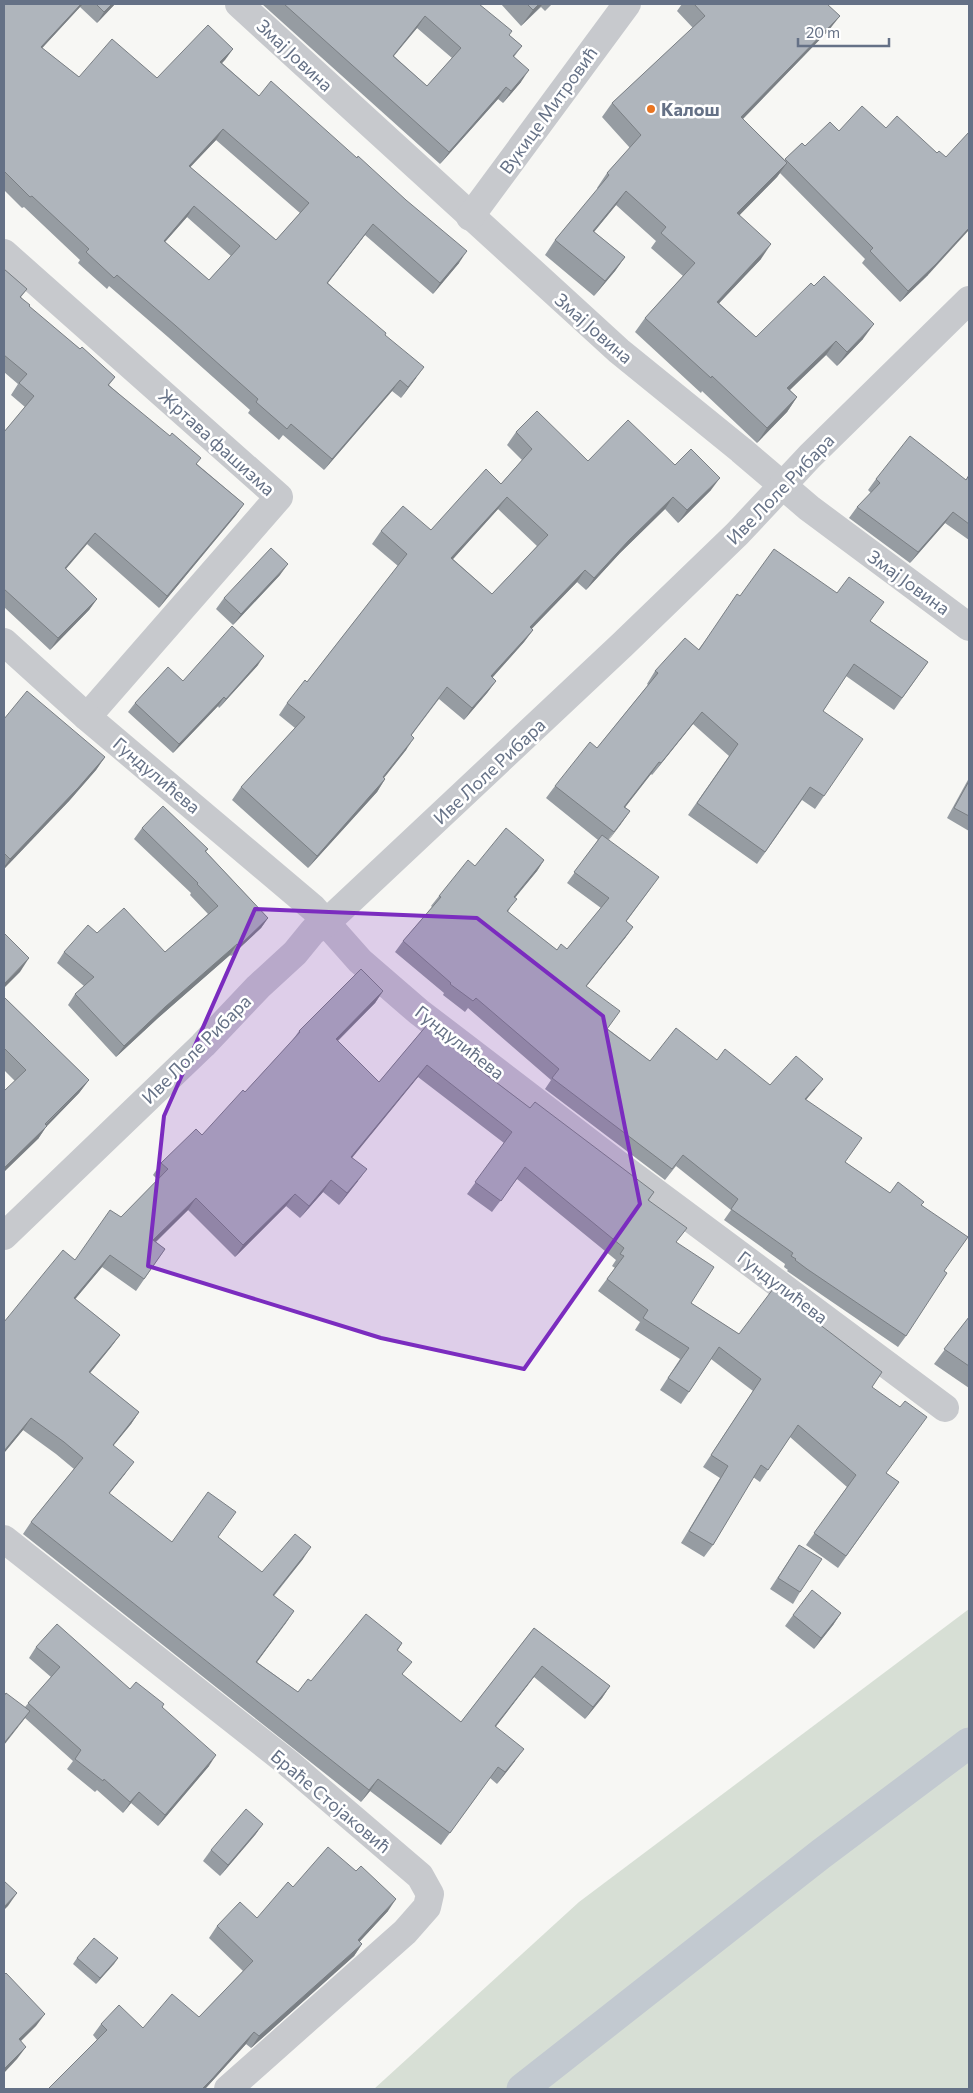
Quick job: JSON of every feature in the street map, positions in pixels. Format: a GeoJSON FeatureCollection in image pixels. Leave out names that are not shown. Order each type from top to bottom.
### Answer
{"type":"FeatureCollection","features":[{"type":"Feature","properties":{"kind":"street","name":"Змај Јовина"},"geometry":{"type":"LineString","coordinates":[[239,4],[618,351],[824,519],[969,627]]}},
{"type":"Feature","properties":{"kind":"street","name":"Вукице Митровић"},"geometry":{"type":"LineString","coordinates":[[470,216],[626,4]]}},
{"type":"Feature","properties":{"kind":"street","name":"Жртава фашизма"},"geometry":{"type":"LineString","coordinates":[[4,253],[279,497],[87,717]]}},
{"type":"Feature","properties":{"kind":"street","name":"Иве Лоле Рибара"},"geometry":{"type":"LineString","coordinates":[[4,1236],[203,1045],[258,987],[295,953],[314,931],[326,923],[622,645],[737,534],[782,485],[969,300]]}},
{"type":"Feature","properties":{"kind":"street","name":"Гундулићева"},"geometry":{"type":"LineString","coordinates":[[5,645],[87,717],[298,895],[360,961],[419,1012],[615,1162],[945,1408]]}},
{"type":"Feature","properties":{"kind":"street","name":"Браће Стојаковић"},"geometry":{"type":"LineString","coordinates":[[4,1539],[288,1763],[420,1876],[430,1894],[427,1907],[405,1932],[228,2089]]}},
{"type":"Feature","properties":{"kind":"highlighted area"},"geometry":{"type":"Polygon","coordinates":[[[255,909],[477,918],[603,1016],[640,1204],[524,1369],[381,1338],[148,1266],[164,1116],[255,909]]]}},
{"type":"Feature","properties":{"kind":"shaded area"},"geometry":{"type":"Polygon","coordinates":[[[969,1609],[969,2089],[374,2089],[579,1902],[969,1609]]]}},
{"type":"Feature","properties":{"kind":"building"},"geometry":{"type":"Polygon","coordinates":[[[4,4],[81,4],[41,47],[79,77],[112,39],[157,78],[208,25],[233,49],[220,62],[259,96],[271,81],[357,158],[358,156],[406,200],[467,251],[440,283],[373,224],[327,283],[424,367],[408,387],[400,380],[332,459],[291,424],[287,429],[256,402],[258,399],[176,326],[117,275],[114,278],[86,252],[89,249],[32,196],[30,197],[4,171],[4,4]],[[223,129],[189,166],[276,240],[309,203],[223,129]],[[194,206],[164,241],[209,280],[240,246],[194,206]]]}},
{"type":"Feature","properties":{"kind":"building"},"geometry":{"type":"Polygon","coordinates":[[[96,4],[112,4],[104,12],[96,4]]]}},
{"type":"Feature","properties":{"kind":"building"},"geometry":{"type":"Polygon","coordinates":[[[284,4],[479,4],[512,31],[509,35],[522,46],[513,56],[529,70],[511,91],[506,87],[449,152],[284,4]],[[425,16],[393,56],[427,86],[461,48],[425,16]]]}},
{"type":"Feature","properties":{"kind":"building"},"geometry":{"type":"Polygon","coordinates":[[[527,4],[539,4],[533,10],[527,4]]]}},
{"type":"Feature","properties":{"kind":"building"},"geometry":{"type":"Polygon","coordinates":[[[694,4],[827,4],[840,16],[741,117],[787,163],[737,213],[771,244],[717,302],[756,337],[811,283],[814,286],[824,276],[874,324],[847,352],[836,341],[787,388],[797,397],[767,428],[712,376],[711,378],[645,318],[695,263],[661,233],[666,227],[626,191],[593,231],[625,257],[605,281],[555,240],[609,175],[607,173],[641,135],[612,103],[705,16],[694,4]]]}},
{"type":"Feature","properties":{"kind":"building"},"geometry":{"type":"Polygon","coordinates":[[[862,106],[886,128],[897,116],[937,153],[939,151],[946,157],[969,132],[969,228],[908,291],[870,251],[873,248],[785,159],[802,143],[805,146],[830,122],[839,131],[862,106]]]}},
{"type":"Feature","properties":{"kind":"building"},"geometry":{"type":"Polygon","coordinates":[[[4,269],[27,289],[20,297],[29,306],[80,349],[82,347],[115,377],[108,385],[170,436],[172,433],[201,458],[196,464],[244,504],[167,596],[95,533],[65,568],[97,599],[58,638],[4,589],[4,432],[34,396],[19,383],[27,374],[4,355],[4,269]]]}},
{"type":"Feature","properties":{"kind":"building"},"geometry":{"type":"Polygon","coordinates":[[[537,411],[588,461],[628,420],[675,465],[691,449],[720,478],[687,510],[673,497],[594,578],[585,570],[530,627],[533,630],[491,676],[496,681],[472,708],[447,687],[411,735],[414,738],[383,777],[385,779],[317,856],[241,787],[305,717],[287,703],[305,680],[307,682],[407,554],[381,531],[403,506],[431,530],[486,469],[501,484],[532,449],[516,432],[537,411]],[[507,497],[451,558],[492,594],[548,535],[507,497]]]}},
{"type":"Feature","properties":{"kind":"building"},"geometry":{"type":"Polygon","coordinates":[[[910,436],[966,480],[969,475],[969,524],[953,512],[918,552],[857,507],[880,483],[876,479],[910,436]]]}},
{"type":"Feature","properties":{"kind":"building"},"geometry":{"type":"Polygon","coordinates":[[[271,548],[288,564],[241,614],[224,598],[271,548]]]}},
{"type":"Feature","properties":{"kind":"building"},"geometry":{"type":"Polygon","coordinates":[[[774,549],[837,593],[849,577],[884,602],[870,621],[928,662],[902,698],[854,664],[823,711],[863,739],[824,796],[810,787],[765,852],[697,803],[738,744],[702,712],[661,763],[659,762],[624,807],[630,811],[614,832],[555,786],[590,742],[597,748],[658,673],[655,671],[685,638],[699,650],[737,594],[740,596],[774,549]]]}},
{"type":"Feature","properties":{"kind":"building"},"geometry":{"type":"Polygon","coordinates":[[[232,626],[264,656],[226,699],[224,697],[179,744],[135,703],[168,667],[183,681],[232,626]]]}},
{"type":"Feature","properties":{"kind":"building"},"geometry":{"type":"Polygon","coordinates":[[[27,691],[105,757],[10,859],[4,853],[4,719],[27,691]]]}},
{"type":"Feature","properties":{"kind":"building"},"geometry":{"type":"Polygon","coordinates":[[[969,781],[969,816],[954,808],[969,781]]]}},
{"type":"Feature","properties":{"kind":"building"},"geometry":{"type":"Polygon","coordinates":[[[163,806],[208,849],[205,851],[268,918],[239,946],[237,944],[165,1007],[124,1046],[75,994],[94,977],[64,952],[88,925],[97,933],[124,908],[165,952],[218,906],[198,883],[142,828],[163,806]]]}},
{"type":"Feature","properties":{"kind":"building"},"geometry":{"type":"Polygon","coordinates":[[[506,828],[544,860],[514,897],[517,899],[507,911],[557,950],[561,944],[567,949],[609,898],[574,872],[602,835],[659,877],[626,921],[633,927],[586,986],[620,1011],[607,1029],[650,1061],[676,1028],[717,1060],[725,1049],[770,1085],[796,1056],[823,1079],[805,1099],[862,1138],[845,1162],[890,1193],[898,1182],[924,1202],[921,1205],[968,1237],[944,1271],[947,1273],[906,1336],[807,1269],[791,1256],[793,1253],[731,1209],[738,1199],[683,1155],[672,1169],[552,1078],[559,1069],[476,998],[473,1001],[450,984],[403,941],[441,897],[439,896],[468,860],[475,866],[506,828]]]}},
{"type":"Feature","properties":{"kind":"building"},"geometry":{"type":"Polygon","coordinates":[[[4,933],[29,958],[4,984],[4,933]]]}},
{"type":"Feature","properties":{"kind":"building"},"geometry":{"type":"Polygon","coordinates":[[[361,969],[383,991],[336,1039],[379,1082],[427,1025],[476,1067],[530,1108],[535,1102],[654,1192],[648,1200],[687,1228],[676,1242],[714,1267],[691,1303],[739,1334],[773,1289],[882,1372],[872,1387],[900,1407],[905,1401],[927,1417],[886,1473],[899,1482],[846,1556],[814,1533],[856,1475],[798,1425],[768,1470],[761,1465],[713,1545],[689,1531],[728,1466],[711,1455],[761,1379],[719,1347],[689,1392],[668,1378],[689,1348],[643,1318],[648,1310],[607,1279],[624,1256],[620,1254],[624,1248],[525,1167],[501,1201],[475,1182],[512,1132],[427,1065],[351,1157],[367,1169],[347,1193],[331,1180],[309,1206],[295,1194],[243,1245],[196,1198],[153,1240],[165,1249],[144,1279],[110,1255],[74,1298],[120,1335],[89,1372],[139,1412],[113,1445],[134,1462],[109,1493],[172,1542],[208,1492],[236,1512],[218,1537],[262,1572],[295,1534],[311,1547],[273,1595],[294,1611],[256,1662],[298,1692],[308,1679],[311,1681],[366,1614],[402,1643],[397,1650],[412,1662],[402,1674],[461,1722],[534,1628],[610,1686],[593,1707],[542,1666],[495,1726],[524,1749],[505,1772],[498,1767],[450,1833],[378,1779],[369,1790],[31,1522],[83,1458],[31,1418],[4,1451],[4,1322],[63,1250],[75,1260],[110,1210],[121,1217],[168,1169],[161,1163],[196,1129],[202,1135],[243,1090],[245,1092],[299,1031],[361,969]]]}},
{"type":"Feature","properties":{"kind":"building"},"geometry":{"type":"Polygon","coordinates":[[[4,997],[89,1080],[45,1124],[47,1126],[4,1168],[4,1091],[26,1070],[4,1048],[4,997]]]}},
{"type":"Feature","properties":{"kind":"building"},"geometry":{"type":"Polygon","coordinates":[[[969,1317],[969,1366],[944,1349],[969,1317]]]}},
{"type":"Feature","properties":{"kind":"building"},"geometry":{"type":"Polygon","coordinates":[[[799,1545],[822,1559],[800,1592],[778,1578],[799,1545]]]}},
{"type":"Feature","properties":{"kind":"building"},"geometry":{"type":"Polygon","coordinates":[[[812,1590],[841,1613],[821,1638],[793,1615],[812,1590]]]}},
{"type":"Feature","properties":{"kind":"building"},"geometry":{"type":"Polygon","coordinates":[[[57,1624],[130,1689],[136,1682],[164,1704],[162,1707],[216,1755],[165,1815],[139,1792],[130,1802],[104,1779],[103,1781],[75,1759],[81,1750],[28,1703],[60,1667],[36,1647],[57,1624]]]}},
{"type":"Feature","properties":{"kind":"building"},"geometry":{"type":"Polygon","coordinates":[[[6,1693],[30,1711],[4,1743],[4,1696],[6,1693]]]}},
{"type":"Feature","properties":{"kind":"building"},"geometry":{"type":"Polygon","coordinates":[[[246,1809],[263,1824],[228,1865],[211,1850],[246,1809]]]}},
{"type":"Feature","properties":{"kind":"building"},"geometry":{"type":"Polygon","coordinates":[[[328,1847],[356,1871],[361,1866],[396,1899],[358,1940],[362,1944],[259,2036],[254,2032],[202,2089],[48,2089],[107,2030],[101,2024],[119,2005],[143,2028],[172,1994],[199,2017],[253,1961],[217,1926],[240,1902],[257,1918],[288,1882],[293,1887],[328,1847]]]}},
{"type":"Feature","properties":{"kind":"building"},"geometry":{"type":"Polygon","coordinates":[[[4,1881],[17,1893],[4,1907],[4,1881]]]}},
{"type":"Feature","properties":{"kind":"building"},"geometry":{"type":"Polygon","coordinates":[[[94,1938],[118,1958],[100,1978],[77,1958],[94,1938]]]}},
{"type":"Feature","properties":{"kind":"building"},"geometry":{"type":"Polygon","coordinates":[[[6,1973],[45,2014],[19,2039],[26,2047],[4,2069],[4,1975],[6,1973]]]}},
{"type":"Feature","properties":{"kind":"waterway"},"geometry":{"type":"LineString","coordinates":[[522,2089],[821,1854],[969,1743]]}},
{"type":"Feature","properties":{"kind":"place","name":"Калош"},"geometry":{"type":"Point","coordinates":[651,109]}}]}
